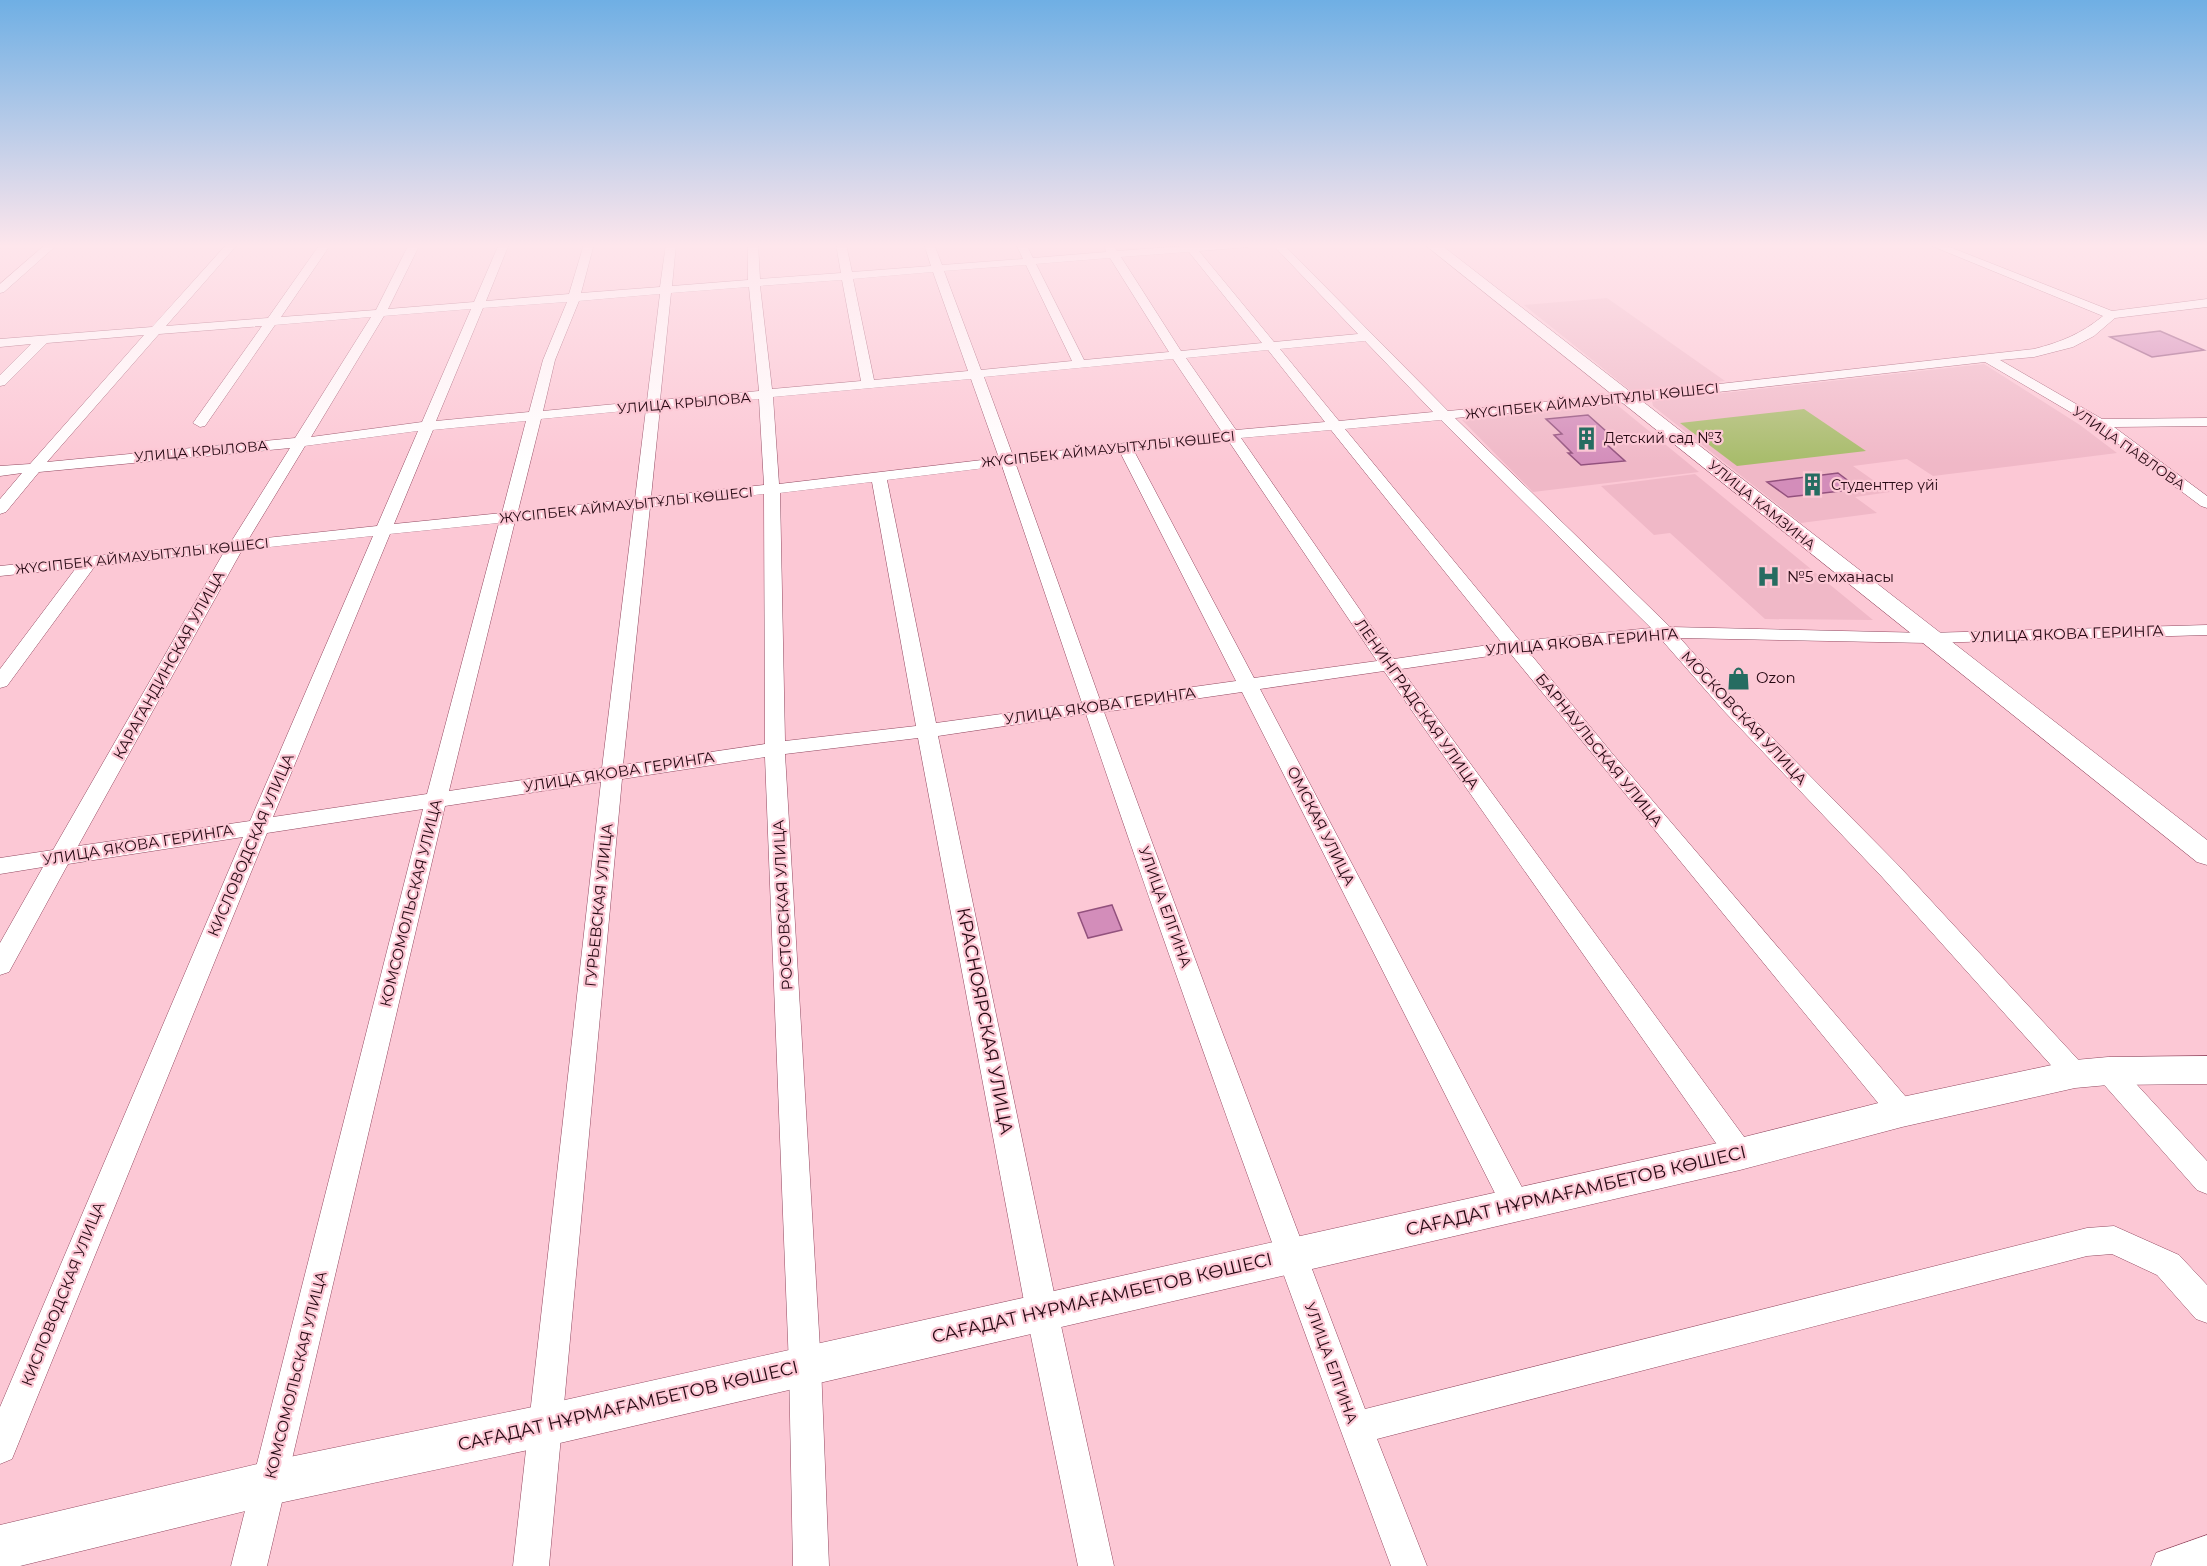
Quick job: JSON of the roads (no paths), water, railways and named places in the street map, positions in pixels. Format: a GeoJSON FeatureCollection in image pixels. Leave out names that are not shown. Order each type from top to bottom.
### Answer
{"type":"FeatureCollection","features":[{"type":"Feature","properties":{"kind":"main road","name":"УЛИЦА КАМЗИНА"},"geometry":{"type":"LineString","coordinates":[[1525,317],[1928,638],[2207,855]]}},
{"type":"Feature","properties":{"kind":"main road","name":"САҒАДАТ НҰРМАҒАМБЕТОВ КӨШЕСІ"},"geometry":{"type":"LineString","coordinates":[[0,1548],[270,1483],[547,1425],[1740,1154],[1902,1112],[2091,1072],[2207,1070]]}},
{"type":"Feature","properties":{"kind":"street"},"geometry":{"type":"LineString","coordinates":[[0,509],[60,437],[170,317]]}},
{"type":"Feature","properties":{"kind":"street"},"geometry":{"type":"LineString","coordinates":[[200,423],[275,317]]}},
{"type":"Feature","properties":{"kind":"street"},"geometry":{"type":"LineString","coordinates":[[0,343],[331,317]]}},
{"type":"Feature","properties":{"kind":"street","name":"КАРАГАНДИНСКАЯ УЛИЦА"},"geometry":{"type":"LineString","coordinates":[[0,965],[236,546],[378,317]]}},
{"type":"Feature","properties":{"kind":"street","name":"КИСЛОВОДСКАЯ УЛИЦА"},"geometry":{"type":"LineString","coordinates":[[0,1447],[473,317]]}},
{"type":"Feature","properties":{"kind":"street","name":"КОМСОМОЛЬСКАЯ УЛИЦА"},"geometry":{"type":"LineString","coordinates":[[249,1566],[436,800],[549,360],[566,317]]}},
{"type":"Feature","properties":{"kind":"street","name":"ГУРЬЕВСКАЯ УЛИЦА"},"geometry":{"type":"LineString","coordinates":[[531,1566],[612,773],[661,317]]}},
{"type":"Feature","properties":{"kind":"street","name":"РОСТОВСКАЯ УЛИЦА"},"geometry":{"type":"LineString","coordinates":[[758,317],[766,396],[772,489],[775,749],[805,1366],[811,1566]]}},
{"type":"Feature","properties":{"kind":"street"},"geometry":{"type":"LineString","coordinates":[[854,317],[868,385]]}},
{"type":"Feature","properties":{"kind":"street","name":"УЛИЦА ЕЛГИНА"},"geometry":{"type":"LineString","coordinates":[[956,317],[1092,708],[1291,1255],[1408,1566]]}},
{"type":"Feature","properties":{"kind":"street"},"geometry":{"type":"LineString","coordinates":[[1056,317],[1079,363]]}},
{"type":"Feature","properties":{"kind":"street","name":"ЛЕНИНГРАДСКАЯ УЛИЦА"},"geometry":{"type":"LineString","coordinates":[[1153,317],[1388,664],[1740,1154]]}},
{"type":"Feature","properties":{"kind":"street","name":"БАРНАУЛЬСКАЯ УЛИЦА"},"geometry":{"type":"LineString","coordinates":[[1248,317],[1604,758],[1902,1112]]}},
{"type":"Feature","properties":{"kind":"street","name":"МОСКОВСКАЯ УЛИЦА"},"geometry":{"type":"LineString","coordinates":[[1349,317],[1446,417],[1665,632],[1730,706],[1890,871],[2091,1072],[2207,1181]]}},
{"type":"Feature","properties":{"kind":"street","name":"ЖҮСІПБЕК АЙМАУЫТҰЛЫ КӨШЕСІ"},"geometry":{"type":"LineString","coordinates":[[0,571],[772,489],[1232,435],[1446,417],[2054,350],[2090,333],[2109,317]]}},
{"type":"Feature","properties":{"kind":"street","name":"УЛИЦА КРЫЛОВА"},"geometry":{"type":"LineString","coordinates":[[0,471],[302,442],[427,426],[766,396],[1079,363],[1369,337]]}},
{"type":"Feature","properties":{"kind":"street"},"geometry":{"type":"LineString","coordinates":[[0,382],[43,339]]}},
{"type":"Feature","properties":{"kind":"street","name":"УЛИЦА ПАВЛОВА"},"geometry":{"type":"LineString","coordinates":[[1987,358],[2099,423],[2207,503]]}},
{"type":"Feature","properties":{"kind":"street"},"geometry":{"type":"LineString","coordinates":[[2099,423],[2207,422]]}},
{"type":"Feature","properties":{"kind":"street","name":"ОМСКАЯ УЛИЦА"},"geometry":{"type":"LineString","coordinates":[[1125,447],[1516,1205]]}},
{"type":"Feature","properties":{"kind":"street","name":"КРАСНОЯРСКАЯ УЛИЦА"},"geometry":{"type":"LineString","coordinates":[[879,476],[1042,1312],[1096,1566]]}},
{"type":"Feature","properties":{"kind":"street"},"geometry":{"type":"LineString","coordinates":[[0,682],[89,562]]}},
{"type":"Feature","properties":{"kind":"street","name":"УЛИЦА ЯКОВА ГЕРИНГА"},"geometry":{"type":"LineString","coordinates":[[0,866],[775,749],[927,731],[1515,646],[1665,632],[1928,638],[2207,630]]}},
{"type":"Feature","properties":{"kind":"street"},"geometry":{"type":"LineString","coordinates":[[1355,1428],[2087,1242],[2114,1240],[2168,1265],[2207,1308]]}},
{"type":"Feature","properties":{"kind":"street"},"geometry":{"type":"LineString","coordinates":[[2169,1566],[2207,1553]]}},
{"type":"Feature","properties":{"kind":"place","name":"Детский сад №3"},"geometry":{"type":"Point","coordinates":[1586,438]}},
{"type":"Feature","properties":{"kind":"place","name":"Студенттер үйі"},"geometry":{"type":"Point","coordinates":[1813,485]}},
{"type":"Feature","properties":{"kind":"place","name":"№5 емханасы"},"geometry":{"type":"Point","coordinates":[1769,577]}},
{"type":"Feature","properties":{"kind":"place","name":"Ozon"},"geometry":{"type":"Point","coordinates":[1738,678]}}]}
